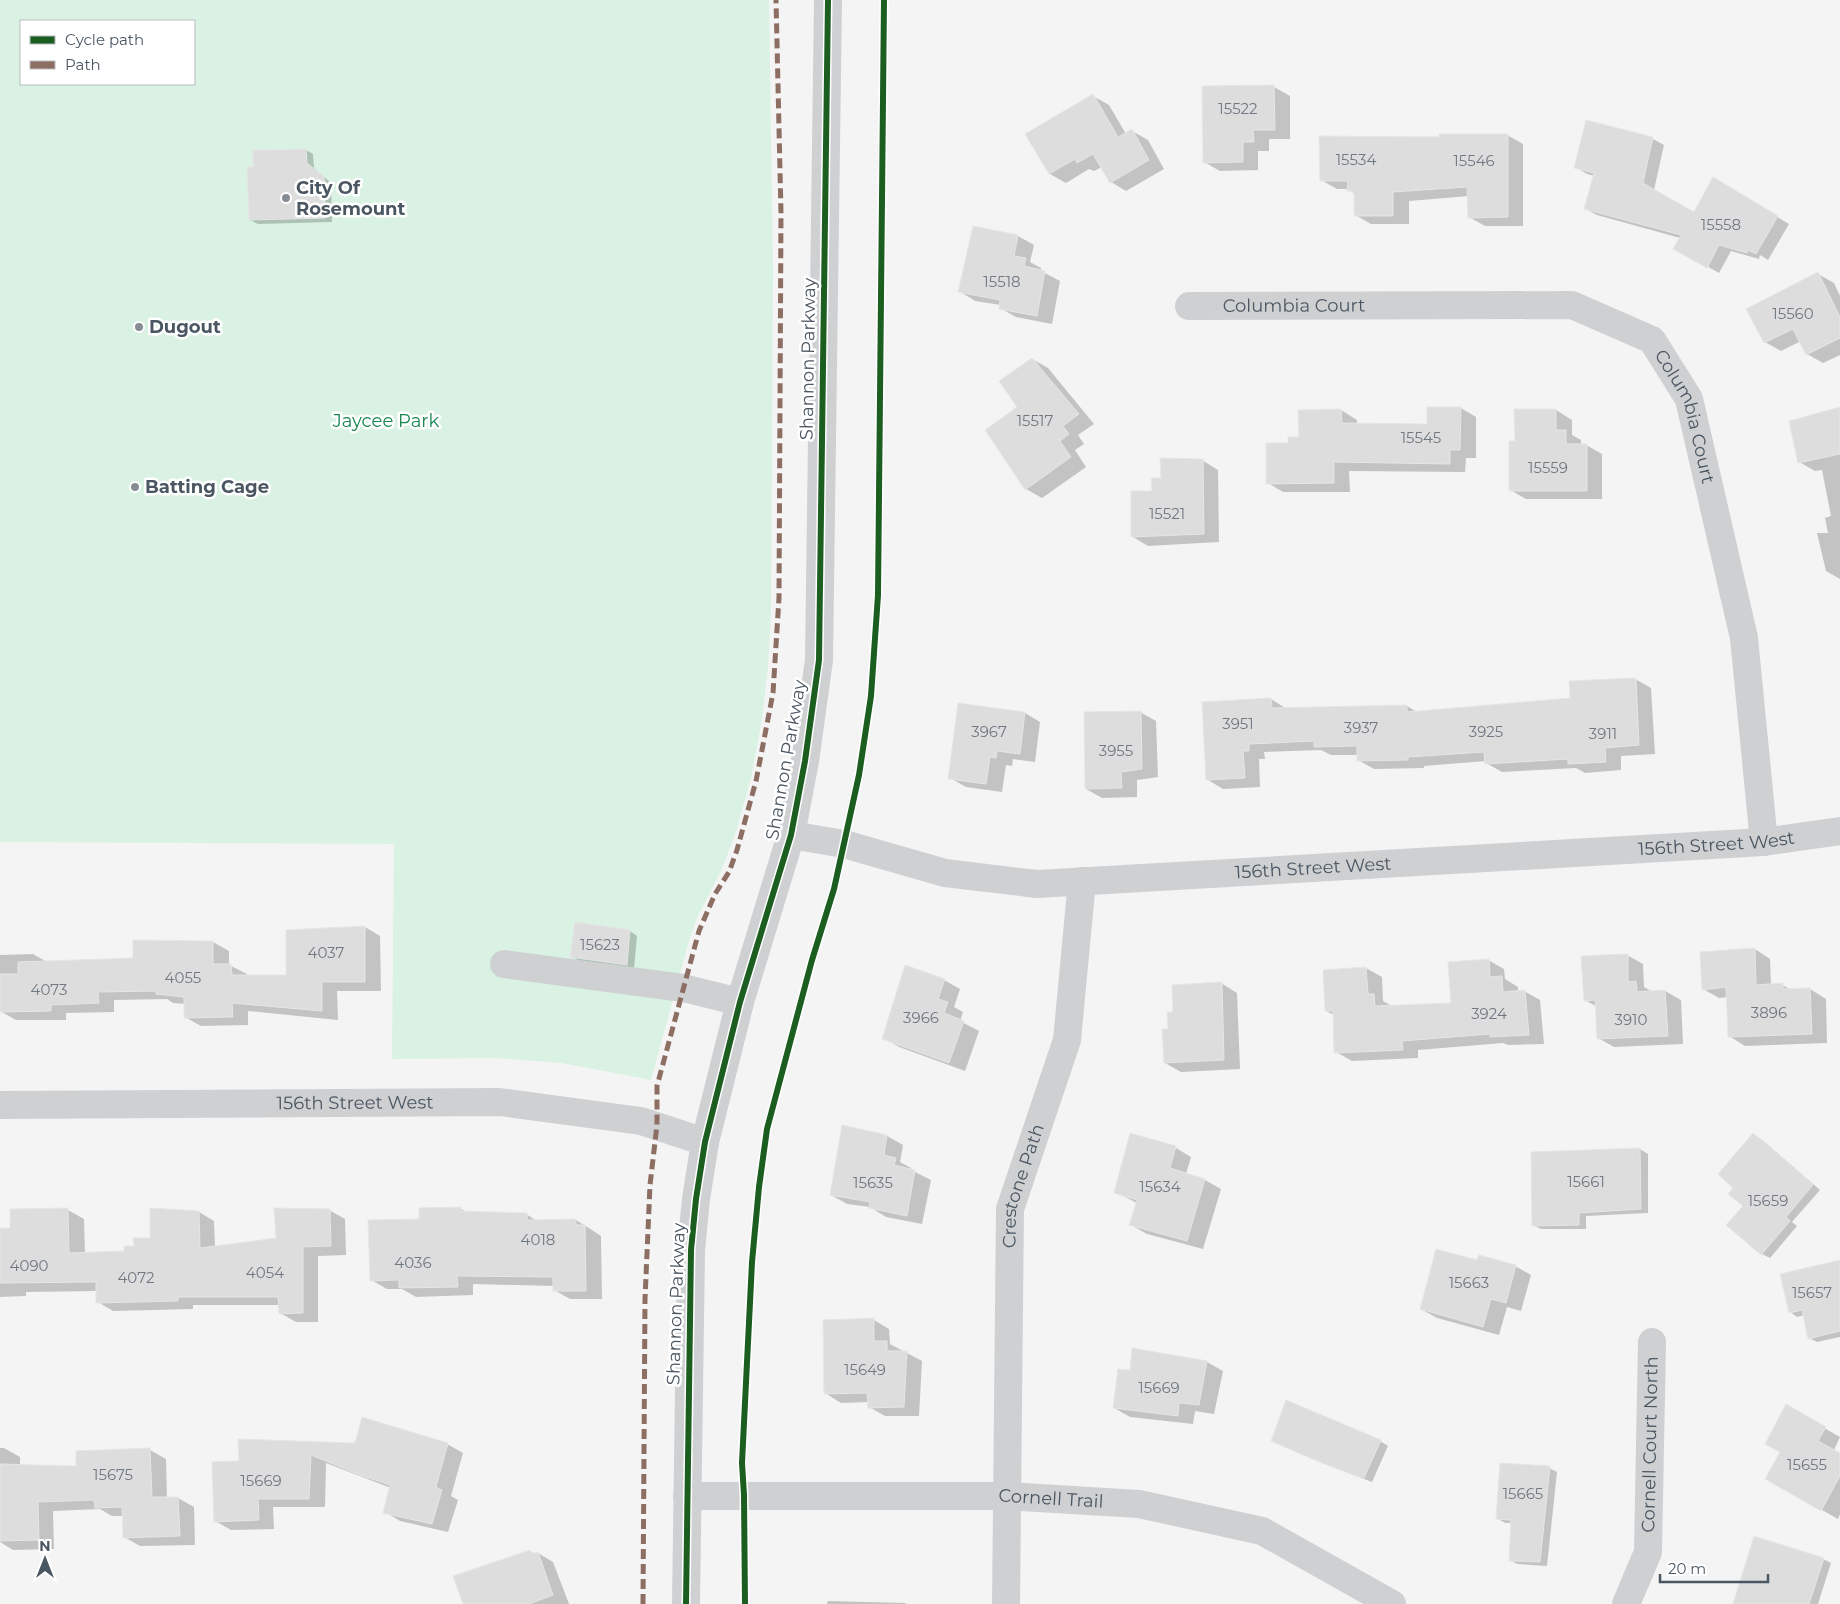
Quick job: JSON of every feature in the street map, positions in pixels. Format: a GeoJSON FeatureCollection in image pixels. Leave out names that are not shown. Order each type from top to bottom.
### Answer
{"type":"FeatureCollection","features":[{"type":"Feature","properties":{"kind":"street","name":"Shannon Parkway"},"geometry":{"type":"LineString","coordinates":[[686,1604],[691,1250],[696,1199],[705,1142],[740,1002],[790,835],[805,761],[819,660],[828,0]]}},
{"type":"Feature","properties":{"kind":"street","name":"Columbia Court"},"geometry":{"type":"LineString","coordinates":[[1189,306],[1572,305],[1652,340],[1688,399],[1744,638],[1764,842]]}},
{"type":"Feature","properties":{"kind":"street","name":"156th Street West"},"geometry":{"type":"LineString","coordinates":[[790,835],[844,844],[946,873],[1037,884],[1764,842],[1840,831]]}},
{"type":"Feature","properties":{"kind":"street","name":"Crestone Path"},"geometry":{"type":"LineString","coordinates":[[1006,1604],[1010,1209],[1067,1040],[1082,881]]}},
{"type":"Feature","properties":{"kind":"street"},"geometry":{"type":"LineString","coordinates":[[504,964],[683,988],[740,1002]]}},
{"type":"Feature","properties":{"kind":"street","name":"156th Street West"},"geometry":{"type":"LineString","coordinates":[[0,1105],[500,1102],[641,1121],[705,1142]]}},
{"type":"Feature","properties":{"kind":"street","name":"Cornell Court North"},"geometry":{"type":"LineString","coordinates":[[1626,1604],[1648,1552],[1652,1342]]}},
{"type":"Feature","properties":{"kind":"street","name":"Cornell Trail"},"geometry":{"type":"LineString","coordinates":[[687,1496],[1006,1496],[1139,1504],[1262,1531],[1392,1604]]}},
{"type":"Feature","properties":{"kind":"green space","name":"Jaycee Park"},"geometry":{"type":"Polygon","coordinates":[[[0,0],[769,0],[773,268],[771,613],[768,666],[762,719],[751,778],[735,835],[721,871],[696,920],[651,1080],[562,1063],[495,1058],[392,1059],[394,844],[0,842],[0,0]]]}},
{"type":"Feature","properties":{"kind":"building"},"geometry":{"type":"Polygon","coordinates":[[[1274,85],[1275,130],[1253,130],[1254,142],[1243,142],[1243,162],[1203,163],[1202,86],[1274,85]]]}},
{"type":"Feature","properties":{"kind":"building"},"geometry":{"type":"Polygon","coordinates":[[[1093,94],[1118,137],[1132,129],[1149,160],[1110,183],[1093,154],[1077,163],[1075,159],[1049,174],[1025,134],[1093,94]]]}},
{"type":"Feature","properties":{"kind":"building"},"geometry":{"type":"Polygon","coordinates":[[[1586,120],[1653,137],[1643,183],[1694,212],[1713,177],[1778,216],[1756,254],[1748,250],[1747,253],[1719,245],[1707,268],[1673,249],[1681,235],[1584,209],[1594,173],[1574,168],[1586,120]]]}},
{"type":"Feature","properties":{"kind":"building"},"geometry":{"type":"Polygon","coordinates":[[[1439,134],[1508,134],[1508,217],[1468,218],[1467,187],[1393,192],[1393,216],[1354,216],[1354,191],[1347,191],[1348,181],[1320,181],[1319,136],[1439,137],[1439,134]]]}},
{"type":"Feature","properties":{"kind":"building","name":"City Of Rosemount"},"geometry":{"type":"Polygon","coordinates":[[[306,149],[307,163],[324,177],[325,218],[249,220],[247,167],[253,167],[253,150],[306,149]]]}},
{"type":"Feature","properties":{"kind":"building"},"geometry":{"type":"Polygon","coordinates":[[[973,226],[1018,235],[1014,256],[1026,258],[1024,266],[1045,271],[1037,316],[999,309],[1000,300],[958,292],[973,226]]]}},
{"type":"Feature","properties":{"kind":"building"},"geometry":{"type":"Polygon","coordinates":[[[1818,272],[1840,317],[1840,338],[1806,355],[1793,329],[1764,343],[1746,309],[1818,272]]]}},
{"type":"Feature","properties":{"kind":"building"},"geometry":{"type":"Polygon","coordinates":[[[1032,358],[1079,414],[1063,426],[1069,434],[1060,441],[1071,457],[1025,490],[985,430],[1017,407],[999,381],[1032,358]]]}},
{"type":"Feature","properties":{"kind":"building"},"geometry":{"type":"Polygon","coordinates":[[[1427,407],[1461,407],[1460,450],[1450,450],[1450,464],[1334,462],[1334,483],[1266,484],[1266,443],[1288,443],[1288,437],[1299,437],[1298,410],[1341,409],[1342,423],[1427,424],[1427,407]]]}},
{"type":"Feature","properties":{"kind":"building"},"geometry":{"type":"Polygon","coordinates":[[[1840,407],[1840,454],[1798,463],[1789,421],[1840,407]]]}},
{"type":"Feature","properties":{"kind":"building"},"geometry":{"type":"Polygon","coordinates":[[[1514,409],[1556,409],[1556,430],[1566,430],[1566,444],[1587,444],[1587,491],[1509,491],[1509,441],[1515,441],[1514,409]]]}},
{"type":"Feature","properties":{"kind":"building"},"geometry":{"type":"Polygon","coordinates":[[[1160,458],[1203,459],[1204,534],[1131,537],[1131,491],[1152,491],[1151,478],[1161,478],[1160,458]]]}},
{"type":"Feature","properties":{"kind":"building"},"geometry":{"type":"Polygon","coordinates":[[[1636,678],[1639,745],[1605,748],[1606,762],[1568,764],[1568,759],[1485,764],[1484,752],[1408,757],[1408,760],[1357,761],[1357,746],[1314,747],[1314,741],[1249,744],[1249,751],[1243,751],[1245,778],[1206,780],[1202,702],[1271,698],[1272,708],[1407,705],[1407,712],[1570,698],[1569,681],[1636,678]]]}},
{"type":"Feature","properties":{"kind":"building"},"geometry":{"type":"Polygon","coordinates":[[[958,703],[1025,712],[1020,754],[997,751],[996,758],[990,757],[986,784],[948,779],[958,703]]]}},
{"type":"Feature","properties":{"kind":"building"},"geometry":{"type":"Polygon","coordinates":[[[1141,711],[1142,769],[1121,772],[1122,788],[1085,789],[1084,712],[1141,711]]]}},
{"type":"Feature","properties":{"kind":"building"},"geometry":{"type":"Polygon","coordinates":[[[575,922],[630,930],[627,965],[570,957],[575,922]]]}},
{"type":"Feature","properties":{"kind":"building"},"geometry":{"type":"Polygon","coordinates":[[[365,926],[365,982],[322,982],[322,1011],[232,1003],[233,1017],[184,1018],[184,997],[156,994],[156,991],[98,992],[99,1003],[51,1005],[51,1011],[0,1012],[0,974],[18,974],[18,962],[133,958],[133,940],[213,941],[213,964],[231,964],[232,975],[286,975],[286,930],[365,926]]]}},
{"type":"Feature","properties":{"kind":"building"},"geometry":{"type":"Polygon","coordinates":[[[1755,948],[1756,985],[1783,983],[1783,989],[1810,988],[1812,1034],[1728,1037],[1726,987],[1702,990],[1700,952],[1755,948]]]}},
{"type":"Feature","properties":{"kind":"building"},"geometry":{"type":"Polygon","coordinates":[[[1628,954],[1628,982],[1636,981],[1637,992],[1665,990],[1668,1036],[1597,1039],[1595,1000],[1584,1001],[1581,956],[1628,954]]]}},
{"type":"Feature","properties":{"kind":"building"},"geometry":{"type":"Polygon","coordinates":[[[1489,959],[1490,977],[1502,976],[1503,992],[1525,990],[1529,1035],[1490,1037],[1490,1034],[1402,1041],[1403,1050],[1334,1053],[1333,1011],[1325,1011],[1323,970],[1366,967],[1368,994],[1374,994],[1375,1006],[1451,1003],[1448,962],[1489,959]]]}},
{"type":"Feature","properties":{"kind":"building"},"geometry":{"type":"Polygon","coordinates":[[[905,965],[945,979],[938,999],[948,1002],[944,1013],[964,1021],[949,1063],[882,1039],[905,965]]]}},
{"type":"Feature","properties":{"kind":"building"},"geometry":{"type":"Polygon","coordinates":[[[1222,982],[1224,1060],[1164,1063],[1162,1029],[1168,1029],[1167,1012],[1173,1012],[1172,985],[1222,982]]]}},
{"type":"Feature","properties":{"kind":"building"},"geometry":{"type":"Polygon","coordinates":[[[842,1125],[887,1135],[884,1155],[896,1158],[894,1165],[915,1170],[907,1216],[869,1208],[870,1202],[830,1195],[842,1125]]]}},
{"type":"Feature","properties":{"kind":"building"},"geometry":{"type":"Polygon","coordinates":[[[1130,1133],[1176,1146],[1170,1168],[1205,1179],[1187,1241],[1129,1225],[1137,1200],[1114,1193],[1130,1133]]]}},
{"type":"Feature","properties":{"kind":"building"},"geometry":{"type":"Polygon","coordinates":[[[1753,1133],[1813,1185],[1786,1217],[1790,1221],[1761,1255],[1726,1225],[1743,1206],[1728,1194],[1733,1188],[1718,1174],[1753,1133]]]}},
{"type":"Feature","properties":{"kind":"building"},"geometry":{"type":"Polygon","coordinates":[[[1640,1148],[1641,1209],[1579,1213],[1579,1225],[1532,1226],[1531,1152],[1640,1148]]]}},
{"type":"Feature","properties":{"kind":"building"},"geometry":{"type":"Polygon","coordinates":[[[461,1207],[461,1211],[527,1213],[527,1220],[576,1219],[576,1225],[585,1225],[586,1291],[553,1291],[553,1277],[457,1276],[458,1287],[399,1288],[399,1280],[370,1281],[368,1220],[419,1219],[419,1208],[461,1207]]]}},
{"type":"Feature","properties":{"kind":"building"},"geometry":{"type":"Polygon","coordinates":[[[68,1208],[69,1253],[124,1251],[124,1246],[134,1246],[133,1238],[150,1238],[150,1208],[199,1211],[200,1248],[276,1238],[274,1208],[330,1209],[331,1246],[303,1247],[303,1313],[279,1314],[278,1297],[178,1297],[178,1301],[96,1303],[96,1282],[0,1283],[0,1228],[10,1228],[10,1209],[68,1208]]]}},
{"type":"Feature","properties":{"kind":"building"},"geometry":{"type":"Polygon","coordinates":[[[1436,1249],[1477,1260],[1479,1255],[1516,1265],[1506,1303],[1491,1299],[1483,1327],[1420,1309],[1436,1249]]]}},
{"type":"Feature","properties":{"kind":"building"},"geometry":{"type":"Polygon","coordinates":[[[1840,1260],[1840,1331],[1808,1339],[1802,1310],[1789,1313],[1780,1274],[1840,1260]]]}},
{"type":"Feature","properties":{"kind":"building"},"geometry":{"type":"Polygon","coordinates":[[[874,1318],[874,1341],[887,1341],[887,1351],[907,1351],[904,1407],[868,1408],[867,1393],[824,1394],[823,1320],[874,1318]]]}},
{"type":"Feature","properties":{"kind":"building"},"geometry":{"type":"Polygon","coordinates":[[[1132,1348],[1207,1361],[1199,1405],[1179,1403],[1178,1416],[1113,1408],[1118,1369],[1130,1370],[1132,1348]]]}},
{"type":"Feature","properties":{"kind":"building"},"geometry":{"type":"Polygon","coordinates":[[[1286,1400],[1381,1440],[1364,1478],[1271,1441],[1286,1400]]]}},
{"type":"Feature","properties":{"kind":"building"},"geometry":{"type":"Polygon","coordinates":[[[1786,1404],[1826,1427],[1818,1441],[1840,1453],[1840,1476],[1821,1511],[1765,1479],[1780,1452],[1765,1444],[1786,1404]]]}},
{"type":"Feature","properties":{"kind":"building"},"geometry":{"type":"Polygon","coordinates":[[[362,1417],[448,1443],[436,1487],[442,1490],[432,1524],[383,1513],[390,1485],[311,1455],[309,1499],[258,1499],[259,1520],[214,1522],[212,1462],[239,1461],[238,1439],[355,1443],[362,1417]]]}},
{"type":"Feature","properties":{"kind":"building"},"geometry":{"type":"Polygon","coordinates":[[[150,1448],[152,1497],[178,1497],[180,1536],[123,1538],[122,1507],[95,1508],[94,1500],[38,1502],[39,1540],[0,1541],[0,1464],[76,1466],[76,1451],[150,1448]]]}},
{"type":"Feature","properties":{"kind":"building"},"geometry":{"type":"Polygon","coordinates":[[[1500,1463],[1550,1466],[1540,1562],[1509,1561],[1511,1520],[1496,1519],[1500,1463]]]}},
{"type":"Feature","properties":{"kind":"building"},"geometry":{"type":"Polygon","coordinates":[[[1754,1536],[1824,1558],[1809,1604],[1733,1604],[1754,1536]]]}},
{"type":"Feature","properties":{"kind":"building"},"geometry":{"type":"Polygon","coordinates":[[[530,1550],[532,1554],[538,1552],[553,1595],[529,1604],[463,1604],[453,1576],[530,1550]]]}},
{"type":"Feature","properties":{"kind":"marked path"},"geometry":{"type":"LineString","coordinates":[[643,1604],[645,1299],[650,1185],[657,1125],[657,1086],[699,931],[715,894],[729,872],[737,850],[756,781],[773,693],[779,598],[781,213],[776,0]]}},
{"type":"Feature","properties":{"kind":"cycle path"},"geometry":{"type":"LineString","coordinates":[[686,1604],[691,1250],[696,1199],[705,1142],[740,1002],[791,835],[805,761],[819,660],[828,0]]}},
{"type":"Feature","properties":{"kind":"cycle path"},"geometry":{"type":"LineString","coordinates":[[745,1604],[742,1463],[752,1262],[767,1129],[812,960],[834,889],[859,775],[871,696],[878,595],[884,0]]}},
{"type":"Feature","properties":{"kind":"place","name":"City Of Rosemount"},"geometry":{"type":"Point","coordinates":[286,198]}},
{"type":"Feature","properties":{"kind":"place","name":"Dugout"},"geometry":{"type":"Point","coordinates":[139,327]}},
{"type":"Feature","properties":{"kind":"place","name":"Batting Cage"},"geometry":{"type":"Point","coordinates":[135,487]}}]}
